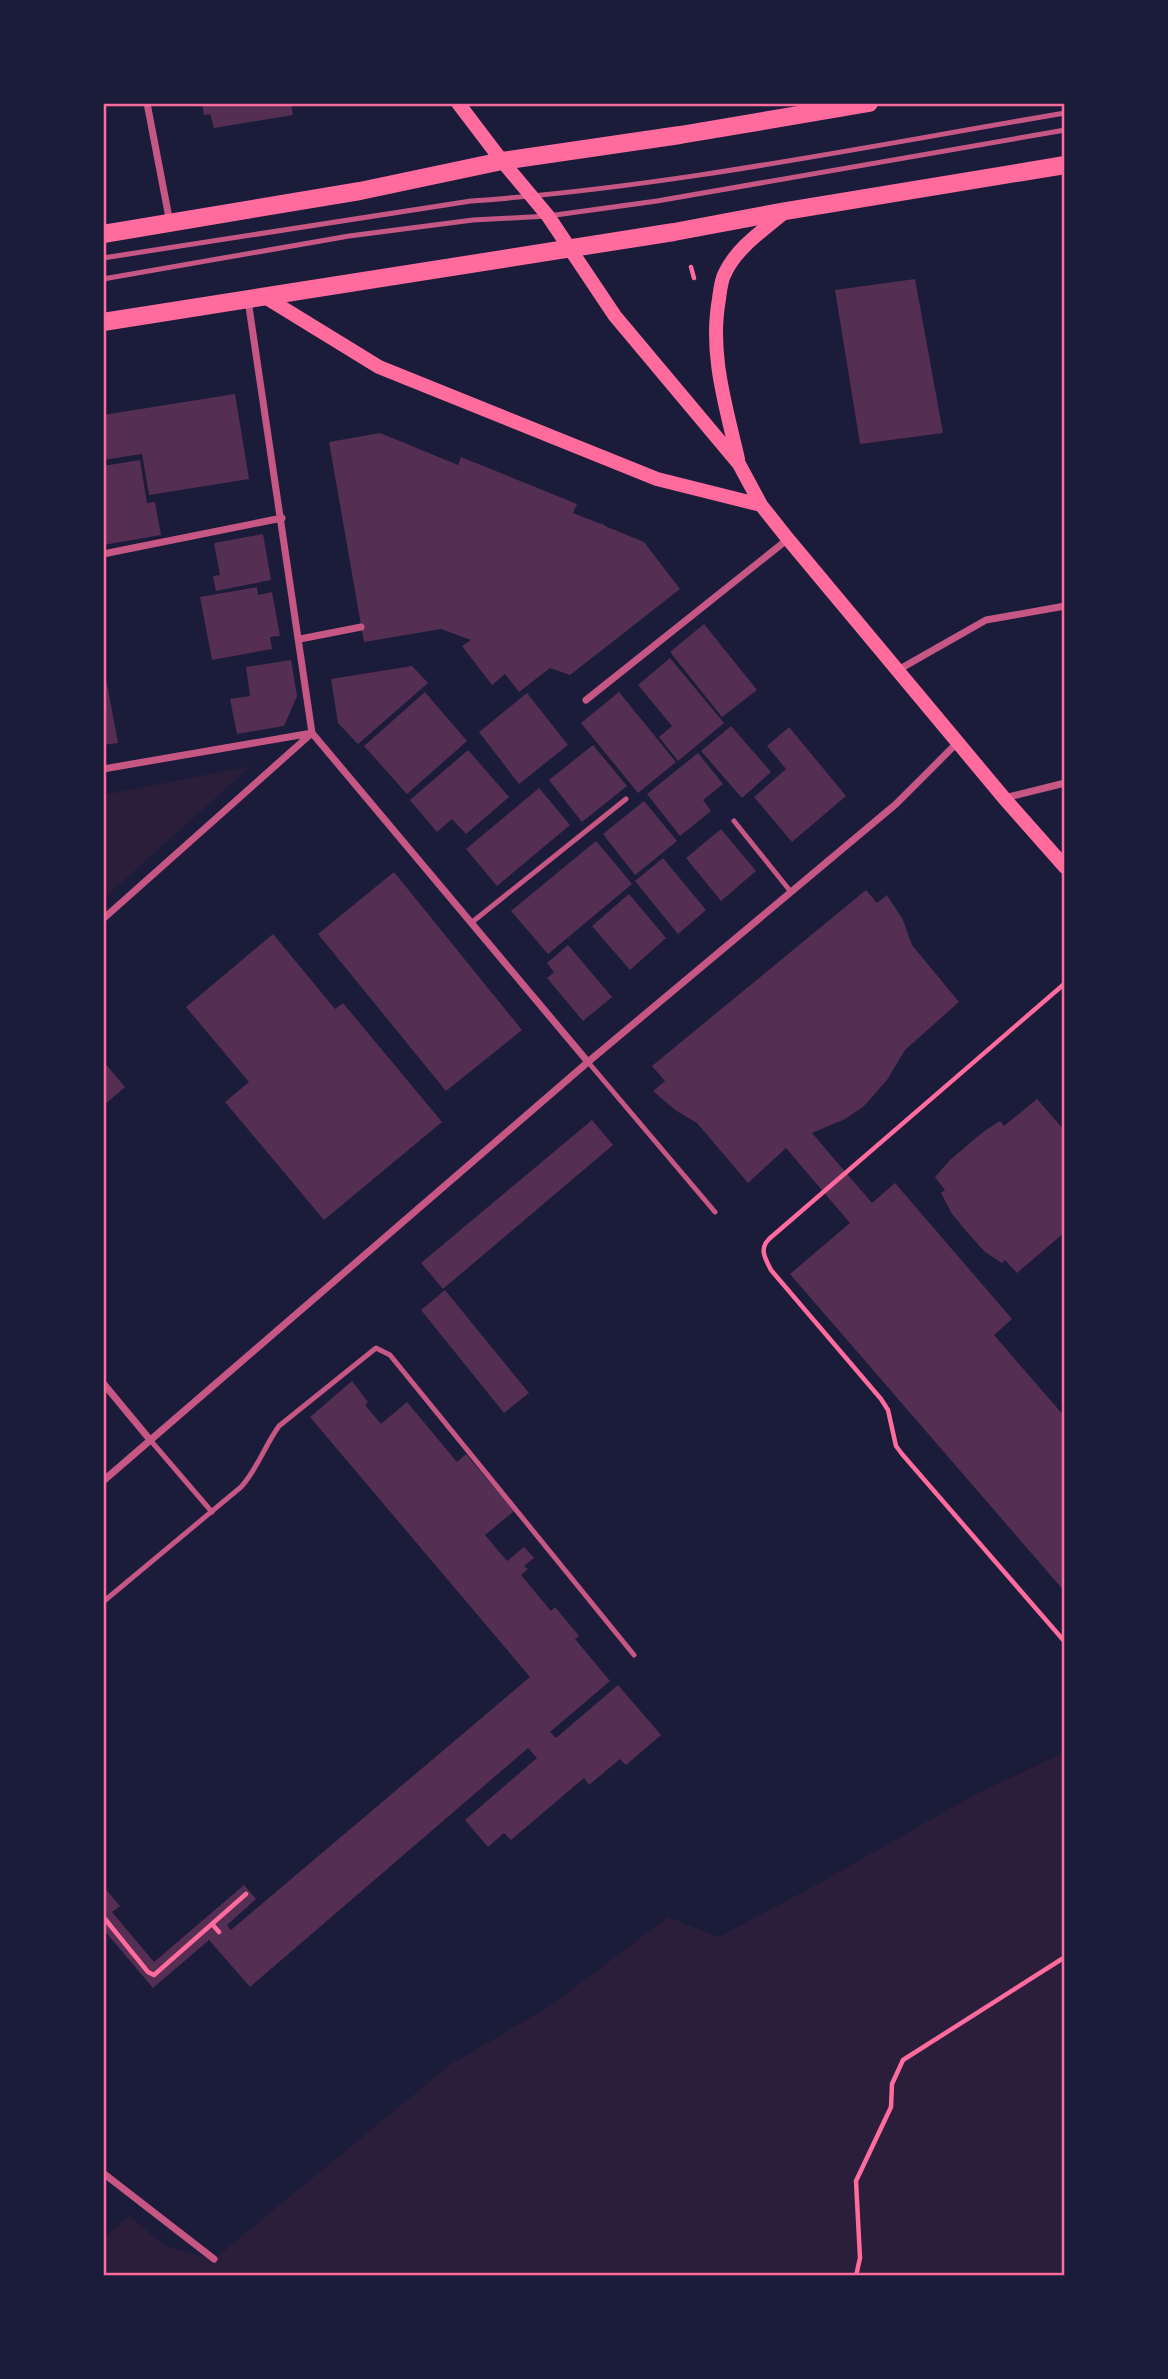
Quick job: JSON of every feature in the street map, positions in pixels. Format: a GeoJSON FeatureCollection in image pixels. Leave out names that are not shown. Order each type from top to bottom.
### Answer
{"type":"FeatureCollection","features":[{"type":"Feature","properties":{"kind":"main road"},"geometry":{"type":"LineString","coordinates":[[458,103],[548,216],[615,316],[739,464],[761,505],[788,539],[1065,867]]}},
{"type":"Feature","properties":{"kind":"main road"},"geometry":{"type":"LineString","coordinates":[[103,234],[360,191],[502,161],[680,135],[783,110],[869,103]]}},
{"type":"Feature","properties":{"kind":"main road"},"geometry":{"type":"LineString","coordinates":[[103,322],[674,232],[1065,166]]}},
{"type":"Feature","properties":{"kind":"main road"},"geometry":{"type":"LineString","coordinates":[[739,464],[716,358],[715,322],[724,273],[747,244],[786,211]]}},
{"type":"Feature","properties":{"kind":"main road"},"geometry":{"type":"LineString","coordinates":[[257,298],[379,367],[657,479],[761,505]]}},
{"type":"Feature","properties":{"kind":"street"},"geometry":{"type":"LineString","coordinates":[[147,103],[170,223]]}},
{"type":"Feature","properties":{"kind":"street"},"geometry":{"type":"LineString","coordinates":[[257,298],[282,519],[312,733],[588,1062]]}},
{"type":"Feature","properties":{"kind":"street"},"geometry":{"type":"LineString","coordinates":[[103,554],[282,519]]}},
{"type":"Feature","properties":{"kind":"street"},"geometry":{"type":"LineString","coordinates":[[586,700],[788,539]]}},
{"type":"Feature","properties":{"kind":"street"},"geometry":{"type":"LineString","coordinates":[[897,671],[986,620],[1065,606]]}},
{"type":"Feature","properties":{"kind":"street"},"geometry":{"type":"LineString","coordinates":[[300,639],[361,627]]}},
{"type":"Feature","properties":{"kind":"street"},"geometry":{"type":"LineString","coordinates":[[103,769],[312,733]]}},
{"type":"Feature","properties":{"kind":"street"},"geometry":{"type":"LineString","coordinates":[[103,919],[312,733]]}},
{"type":"Feature","properties":{"kind":"street"},"geometry":{"type":"LineString","coordinates":[[103,1481],[588,1062],[896,804],[959,741]]}},
{"type":"Feature","properties":{"kind":"street"},"geometry":{"type":"LineString","coordinates":[[1004,798],[1065,783]]}},
{"type":"Feature","properties":{"kind":"street"},"geometry":{"type":"LineString","coordinates":[[103,1383],[151,1441]]}},
{"type":"Feature","properties":{"kind":"street"},"geometry":{"type":"LineString","coordinates":[[103,2173],[214,2259]]}},
{"type":"Feature","properties":{"kind":"lane"},"geometry":{"type":"LineString","coordinates":[[103,258],[471,201],[649,183],[1065,113]]}},
{"type":"Feature","properties":{"kind":"lane"},"geometry":{"type":"LineString","coordinates":[[103,279],[349,236],[473,220],[548,216],[657,201],[1065,130]]}},
{"type":"Feature","properties":{"kind":"lane"},"geometry":{"type":"LineString","coordinates":[[471,923],[626,799]]}},
{"type":"Feature","properties":{"kind":"lane"},"geometry":{"type":"LineString","coordinates":[[734,821],[791,892]]}},
{"type":"Feature","properties":{"kind":"lane"},"geometry":{"type":"LineString","coordinates":[[588,1062],[715,1212]]}},
{"type":"Feature","properties":{"kind":"lane"},"geometry":{"type":"LineString","coordinates":[[103,1602],[248,1480],[266,1443],[286,1420],[373,1348],[390,1355],[634,1655]]}},
{"type":"Feature","properties":{"kind":"lane"},"geometry":{"type":"LineString","coordinates":[[151,1441],[212,1512]]}},
{"type":"Feature","properties":{"kind":"path"},"geometry":{"type":"LineString","coordinates":[[1063,985],[769,1239],[762,1250],[771,1270],[888,1410],[896,1446],[902,1454],[1065,1642]]}},
{"type":"Feature","properties":{"kind":"path"},"geometry":{"type":"LineString","coordinates":[[105,1919],[148,1972],[154,1975],[246,1894]]}},
{"type":"Feature","properties":{"kind":"path"},"geometry":{"type":"LineString","coordinates":[[212,1924],[219,1932]]}},
{"type":"Feature","properties":{"kind":"path"},"geometry":{"type":"LineString","coordinates":[[856,2276],[860,2258],[856,2181],[891,2107],[892,2084],[902,2060],[1065,1957]]}},
{"type":"Feature","properties":{"kind":"shaded area"},"geometry":{"type":"Polygon","coordinates":[[[251,766],[103,899],[103,795],[251,766]]]}},
{"type":"Feature","properties":{"kind":"shaded area"},"geometry":{"type":"Polygon","coordinates":[[[1065,1752],[1065,2276],[103,2276],[103,2238],[129,2216],[165,2246],[214,2259],[451,2064],[550,2006],[668,1917],[718,1937],[818,1884],[974,1795],[1065,1752]]]}},
{"type":"Feature","properties":{"kind":"building"},"geometry":{"type":"Polygon","coordinates":[[[202,103],[291,103],[293,115],[214,128],[210,114],[204,115],[202,103]]]}},
{"type":"Feature","properties":{"kind":"building"},"geometry":{"type":"Polygon","coordinates":[[[915,279],[943,433],[860,444],[835,290],[915,279]]]}},
{"type":"Feature","properties":{"kind":"building"},"geometry":{"type":"Polygon","coordinates":[[[235,394],[249,479],[149,495],[142,454],[103,460],[103,415],[235,394]]]}},
{"type":"Feature","properties":{"kind":"building"},"geometry":{"type":"Polygon","coordinates":[[[380,433],[458,465],[461,457],[577,504],[573,513],[644,542],[680,589],[570,675],[550,668],[519,692],[505,674],[492,685],[462,646],[471,640],[441,629],[364,642],[329,442],[380,433]]]}},
{"type":"Feature","properties":{"kind":"building"},"geometry":{"type":"Polygon","coordinates":[[[140,460],[147,503],[155,502],[161,535],[103,545],[103,466],[140,460]]]}},
{"type":"Feature","properties":{"kind":"building"},"geometry":{"type":"Polygon","coordinates":[[[263,534],[271,580],[216,591],[213,576],[220,575],[214,543],[263,534]]]}},
{"type":"Feature","properties":{"kind":"building"},"geometry":{"type":"Polygon","coordinates":[[[257,587],[258,595],[272,592],[280,636],[270,637],[272,649],[212,660],[200,597],[257,587]]]}},
{"type":"Feature","properties":{"kind":"building"},"geometry":{"type":"Polygon","coordinates":[[[704,624],[757,690],[722,717],[670,652],[704,624]]]}},
{"type":"Feature","properties":{"kind":"building"},"geometry":{"type":"Polygon","coordinates":[[[670,658],[724,723],[678,761],[659,737],[672,726],[638,685],[670,658]]]}},
{"type":"Feature","properties":{"kind":"building"},"geometry":{"type":"Polygon","coordinates":[[[291,660],[297,696],[284,726],[237,734],[230,699],[250,696],[246,667],[291,660]]]}},
{"type":"Feature","properties":{"kind":"building"},"geometry":{"type":"Polygon","coordinates":[[[103,662],[118,743],[103,745],[103,662]]]}},
{"type":"Feature","properties":{"kind":"building"},"geometry":{"type":"Polygon","coordinates":[[[412,666],[428,683],[358,744],[338,723],[331,679],[412,666]]]}},
{"type":"Feature","properties":{"kind":"building"},"geometry":{"type":"Polygon","coordinates":[[[425,692],[467,741],[407,794],[364,746],[425,692]]]}},
{"type":"Feature","properties":{"kind":"building"},"geometry":{"type":"Polygon","coordinates":[[[619,692],[676,762],[638,793],[581,723],[619,692]]]}},
{"type":"Feature","properties":{"kind":"building"},"geometry":{"type":"Polygon","coordinates":[[[527,693],[568,745],[519,784],[479,732],[527,693]]]}},
{"type":"Feature","properties":{"kind":"building"},"geometry":{"type":"Polygon","coordinates":[[[731,726],[771,772],[742,798],[701,751],[731,726]]]}},
{"type":"Feature","properties":{"kind":"building"},"geometry":{"type":"Polygon","coordinates":[[[789,727],[846,796],[792,842],[754,797],[786,769],[767,746],[789,727]]]}},
{"type":"Feature","properties":{"kind":"building"},"geometry":{"type":"Polygon","coordinates":[[[593,745],[627,786],[582,822],[549,780],[593,745]]]}},
{"type":"Feature","properties":{"kind":"building"},"geometry":{"type":"Polygon","coordinates":[[[468,750],[509,797],[466,834],[452,819],[437,832],[410,800],[468,750]]]}},
{"type":"Feature","properties":{"kind":"building"},"geometry":{"type":"Polygon","coordinates":[[[698,753],[723,784],[703,800],[711,811],[680,836],[647,794],[698,753]]]}},
{"type":"Feature","properties":{"kind":"building"},"geometry":{"type":"Polygon","coordinates":[[[539,788],[570,825],[497,886],[466,849],[539,788]]]}},
{"type":"Feature","properties":{"kind":"building"},"geometry":{"type":"Polygon","coordinates":[[[644,801],[677,841],[635,875],[603,834],[644,801]]]}},
{"type":"Feature","properties":{"kind":"building"},"geometry":{"type":"Polygon","coordinates":[[[721,829],[756,871],[721,901],[686,858],[721,829]]]}},
{"type":"Feature","properties":{"kind":"building"},"geometry":{"type":"Polygon","coordinates":[[[596,841],[632,884],[548,954],[511,911],[596,841]]]}},
{"type":"Feature","properties":{"kind":"building"},"geometry":{"type":"Polygon","coordinates":[[[663,858],[706,910],[678,934],[635,881],[663,858]]]}},
{"type":"Feature","properties":{"kind":"building"},"geometry":{"type":"Polygon","coordinates":[[[394,872],[522,1030],[446,1091],[318,934],[394,872]]]}},
{"type":"Feature","properties":{"kind":"building"},"geometry":{"type":"Polygon","coordinates":[[[866,890],[877,903],[887,895],[903,920],[912,945],[959,1002],[905,1050],[887,1080],[863,1107],[845,1119],[812,1133],[872,1203],[895,1183],[1012,1319],[994,1335],[1065,1417],[1065,1592],[790,1274],[850,1223],[786,1148],[748,1183],[697,1123],[675,1110],[653,1091],[665,1081],[652,1066],[866,890]]]}},
{"type":"Feature","properties":{"kind":"building"},"geometry":{"type":"Polygon","coordinates":[[[629,894],[666,938],[630,970],[592,926],[629,894]]]}},
{"type":"Feature","properties":{"kind":"building"},"geometry":{"type":"Polygon","coordinates":[[[273,934],[335,1009],[343,1003],[442,1122],[324,1220],[225,1102],[249,1082],[186,1007],[273,934]]]}},
{"type":"Feature","properties":{"kind":"building"},"geometry":{"type":"Polygon","coordinates":[[[568,945],[612,997],[583,1021],[547,978],[554,972],[547,963],[568,945]]]}},
{"type":"Feature","properties":{"kind":"building"},"geometry":{"type":"Polygon","coordinates":[[[103,1061],[125,1087],[103,1106],[103,1061]]]}},
{"type":"Feature","properties":{"kind":"building"},"geometry":{"type":"Polygon","coordinates":[[[1037,1099],[1065,1131],[1065,1232],[1017,1273],[1005,1260],[1002,1263],[984,1251],[967,1232],[952,1214],[941,1193],[945,1190],[935,1177],[950,1160],[983,1132],[1000,1121],[1004,1126],[1037,1099]]]}},
{"type":"Feature","properties":{"kind":"building"},"geometry":{"type":"Polygon","coordinates":[[[592,1120],[613,1145],[443,1289],[421,1263],[592,1120]]]}},
{"type":"Feature","properties":{"kind":"building"},"geometry":{"type":"Polygon","coordinates":[[[445,1290],[529,1393],[504,1413],[421,1310],[445,1290]]]}},
{"type":"Feature","properties":{"kind":"building"},"geometry":{"type":"Polygon","coordinates":[[[352,1381],[368,1402],[365,1405],[381,1424],[407,1402],[457,1462],[466,1454],[514,1511],[485,1535],[507,1561],[524,1547],[534,1558],[524,1566],[528,1569],[521,1575],[551,1611],[555,1607],[579,1636],[575,1639],[610,1681],[550,1732],[556,1738],[618,1685],[661,1735],[626,1765],[620,1759],[589,1785],[584,1778],[511,1840],[504,1833],[488,1847],[465,1820],[537,1758],[528,1748],[250,1987],[209,1940],[153,1988],[103,1929],[103,1886],[120,1906],[112,1912],[154,1962],[244,1885],[256,1899],[227,1925],[231,1930],[530,1677],[310,1417],[352,1381]]]}}]}
